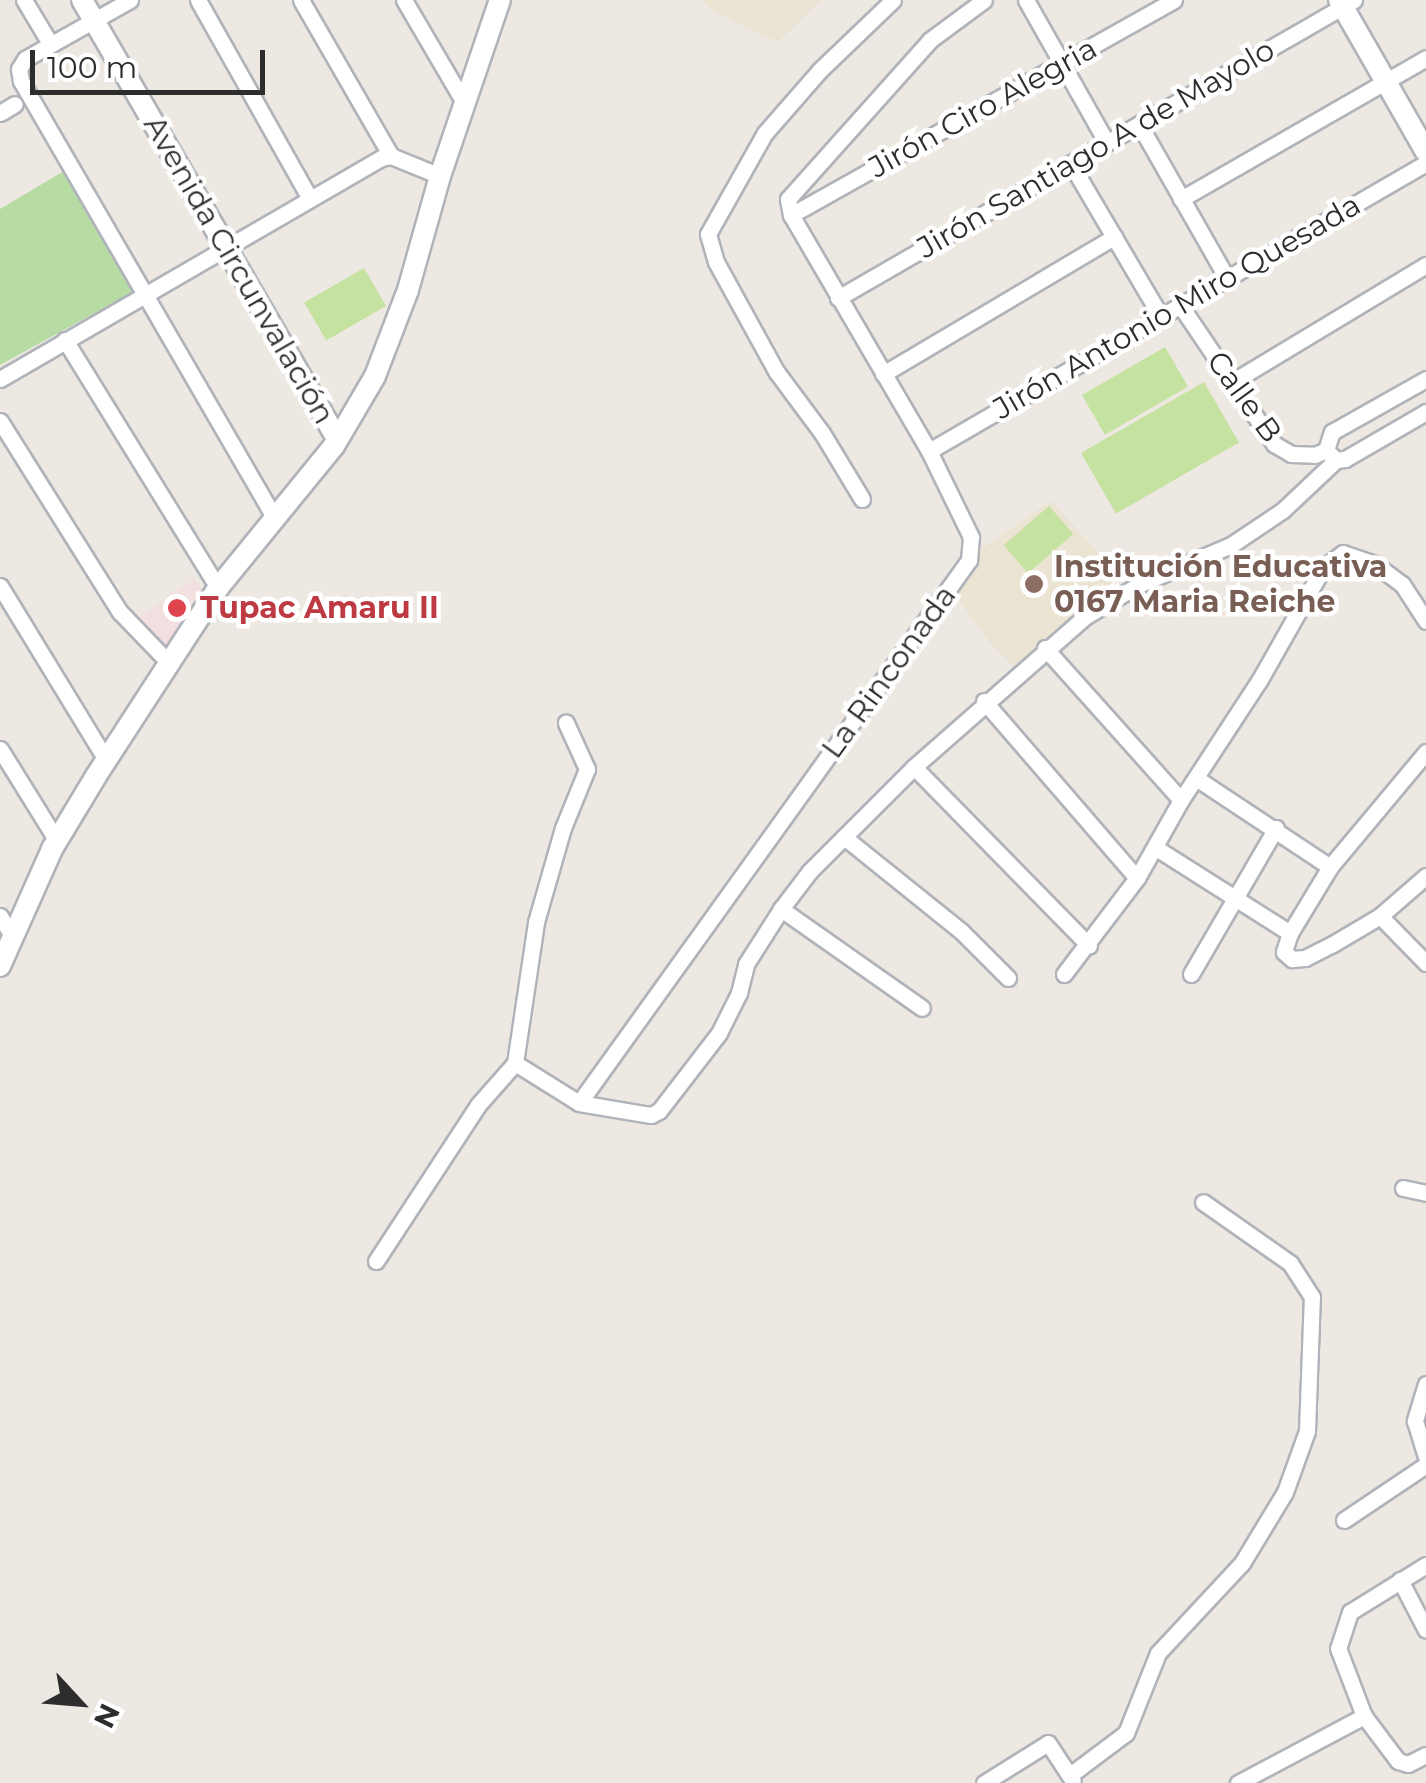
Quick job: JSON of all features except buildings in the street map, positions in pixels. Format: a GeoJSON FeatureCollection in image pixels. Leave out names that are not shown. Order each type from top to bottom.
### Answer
{"type":"FeatureCollection","features":[{"type":"Feature","properties":{"kind":"street"},"geometry":{"type":"LineString","coordinates":[[24,0],[51,45]]}},
{"type":"Feature","properties":{"kind":"street","name":"Avenida Circunvalación"},"geometry":{"type":"LineString","coordinates":[[82,0],[336,437]]}},
{"type":"Feature","properties":{"kind":"street"},"geometry":{"type":"LineString","coordinates":[[130,0],[24,60],[19,69],[21,81],[274,516]]}},
{"type":"Feature","properties":{"kind":"street"},"geometry":{"type":"LineString","coordinates":[[198,0],[308,197]]}},
{"type":"Feature","properties":{"kind":"street"},"geometry":{"type":"LineString","coordinates":[[301,0],[391,156],[440,176]]}},
{"type":"Feature","properties":{"kind":"street"},"geometry":{"type":"LineString","coordinates":[[404,0],[465,104]]}},
{"type":"Feature","properties":{"kind":"street"},"geometry":{"type":"LineString","coordinates":[[0,966],[6,924],[107,760],[218,588],[334,446],[374,376],[408,290],[440,176],[500,0]]}},
{"type":"Feature","properties":{"kind":"street"},"geometry":{"type":"LineString","coordinates":[[862,500],[822,433],[776,371],[716,262],[708,234],[765,133],[820,70],[893,0]]}},
{"type":"Feature","properties":{"kind":"street"},"geometry":{"type":"LineString","coordinates":[[791,215],[788,199],[811,168],[930,40],[984,0]]}},
{"type":"Feature","properties":{"kind":"street"},"geometry":{"type":"LineString","coordinates":[[1026,0],[1107,143]]}},
{"type":"Feature","properties":{"kind":"street","name":"Jirón Ciro Alegria"},"geometry":{"type":"LineString","coordinates":[[791,215],[1174,0]]}},
{"type":"Feature","properties":{"kind":"street"},"geometry":{"type":"LineString","coordinates":[[1346,2],[1426,152]]}},
{"type":"Feature","properties":{"kind":"street","name":"Jirón Santiago A de Mayolo"},"geometry":{"type":"LineString","coordinates":[[838,298],[1346,2]]}},
{"type":"Feature","properties":{"kind":"street"},"geometry":{"type":"LineString","coordinates":[[1182,199],[1426,58]]}},
{"type":"Feature","properties":{"kind":"street"},"geometry":{"type":"LineString","coordinates":[[0,113],[15,104]]}},
{"type":"Feature","properties":{"kind":"street"},"geometry":{"type":"LineString","coordinates":[[1139,124],[1227,278]]}},
{"type":"Feature","properties":{"kind":"street"},"geometry":{"type":"LineString","coordinates":[[0,379],[228,248],[308,197],[391,156]]}},
{"type":"Feature","properties":{"kind":"street","name":"Jirón Antonio Miro Quesada"},"geometry":{"type":"LineString","coordinates":[[929,451],[1426,163]]}},
{"type":"Feature","properties":{"kind":"street"},"geometry":{"type":"LineString","coordinates":[[1071,164],[1161,316]]}},
{"type":"Feature","properties":{"kind":"street","name":"La Rinconada"},"geometry":{"type":"LineString","coordinates":[[579,1103],[969,560],[972,536],[929,451],[791,215]]}},
{"type":"Feature","properties":{"kind":"street"},"geometry":{"type":"LineString","coordinates":[[882,374],[1114,237]]}},
{"type":"Feature","properties":{"kind":"street"},"geometry":{"type":"LineString","coordinates":[[1232,382],[1426,265]]}},
{"type":"Feature","properties":{"kind":"street","name":"Calle B"},"geometry":{"type":"LineString","coordinates":[[1180,305],[1282,450],[1331,455],[1332,432],[1426,379]]}},
{"type":"Feature","properties":{"kind":"street"},"geometry":{"type":"LineString","coordinates":[[66,340],[218,588]]}},
{"type":"Feature","properties":{"kind":"street"},"geometry":{"type":"LineString","coordinates":[[515,1064],[579,1103],[651,1115],[658,1111],[719,1033],[738,993],[746,964],[781,909],[844,837],[984,701],[1086,616],[1140,584],[1231,545],[1283,510],[1331,455],[1426,412]]}},
{"type":"Feature","properties":{"kind":"street"},"geometry":{"type":"LineString","coordinates":[[0,420],[120,612],[170,664]]}},
{"type":"Feature","properties":{"kind":"street"},"geometry":{"type":"LineString","coordinates":[[1064,974],[1138,878],[1181,800],[1260,681],[1323,568],[1343,553],[1375,564],[1402,584],[1424,613]]}},
{"type":"Feature","properties":{"kind":"street"},"geometry":{"type":"LineString","coordinates":[[0,586],[107,760]]}},
{"type":"Feature","properties":{"kind":"street"},"geometry":{"type":"LineString","coordinates":[[1045,648],[1181,800]]}},
{"type":"Feature","properties":{"kind":"street"},"geometry":{"type":"LineString","coordinates":[[984,701],[1138,878]]}},
{"type":"Feature","properties":{"kind":"street"},"geometry":{"type":"LineString","coordinates":[[376,1261],[478,1105],[515,1064],[536,922],[562,828],[587,768],[566,722]]}},
{"type":"Feature","properties":{"kind":"street"},"geometry":{"type":"LineString","coordinates":[[0,748],[57,841]]}},
{"type":"Feature","properties":{"kind":"street"},"geometry":{"type":"LineString","coordinates":[[1426,752],[1330,867],[1290,933],[1284,952],[1292,959],[1305,958],[1380,916],[1426,876]]}},
{"type":"Feature","properties":{"kind":"street"},"geometry":{"type":"LineString","coordinates":[[914,767],[1089,946]]}},
{"type":"Feature","properties":{"kind":"street"},"geometry":{"type":"LineString","coordinates":[[1196,778],[1330,867]]}},
{"type":"Feature","properties":{"kind":"street"},"geometry":{"type":"LineString","coordinates":[[1191,974],[1276,828]]}},
{"type":"Feature","properties":{"kind":"street"},"geometry":{"type":"LineString","coordinates":[[844,837],[962,932],[1008,978]]}},
{"type":"Feature","properties":{"kind":"street"},"geometry":{"type":"LineString","coordinates":[[1156,848],[1290,933]]}},
{"type":"Feature","properties":{"kind":"street"},"geometry":{"type":"LineString","coordinates":[[781,909],[922,1008]]}},
{"type":"Feature","properties":{"kind":"street"},"geometry":{"type":"LineString","coordinates":[[1380,916],[1426,964]]}},
{"type":"Feature","properties":{"kind":"street"},"geometry":{"type":"LineString","coordinates":[[1404,1188],[1426,1193]]}},
{"type":"Feature","properties":{"kind":"street"},"geometry":{"type":"LineString","coordinates":[[984,1783],[1048,1743],[1072,1779],[1126,1733],[1158,1654],[1242,1562],[1285,1492],[1308,1431],[1312,1297],[1290,1263],[1203,1202]]}},
{"type":"Feature","properties":{"kind":"street"},"geometry":{"type":"LineString","coordinates":[[1426,1384],[1416,1421],[1426,1456]]}},
{"type":"Feature","properties":{"kind":"street"},"geometry":{"type":"LineString","coordinates":[[1344,1520],[1426,1464]]}},
{"type":"Feature","properties":{"kind":"street"},"geometry":{"type":"LineString","coordinates":[[1426,1565],[1350,1612],[1341,1628],[1338,1648],[1364,1716],[1402,1765],[1426,1756]]}},
{"type":"Feature","properties":{"kind":"street"},"geometry":{"type":"LineString","coordinates":[[1400,1580],[1426,1630]]}},
{"type":"Feature","properties":{"kind":"street"},"geometry":{"type":"LineString","coordinates":[[1238,1783],[1364,1716]]}},
{"type":"Feature","properties":{"kind":"shaded area"},"geometry":{"type":"Polygon","coordinates":[[[702,0],[821,0],[778,42],[713,11],[702,0]]]}},
{"type":"Feature","properties":{"kind":"shaded area","name":"Institución Educativa 0167 Maria Reiche"},"geometry":{"type":"Polygon","coordinates":[[[1051,501],[1122,578],[1093,597],[1061,635],[1017,669],[990,643],[952,591],[980,550],[1051,501]]]}},
{"type":"Feature","properties":{"kind":"shaded area","name":"Tupac Amaru II"},"geometry":{"type":"Polygon","coordinates":[[[194,579],[210,600],[175,650],[153,635],[139,616],[194,579]]]}},
{"type":"Feature","properties":{"kind":"green space"},"geometry":{"type":"Polygon","coordinates":[[[64,171],[133,292],[0,365],[0,209],[64,171]]]}},
{"type":"Feature","properties":{"kind":"green space"},"geometry":{"type":"Polygon","coordinates":[[[364,268],[386,306],[326,341],[304,302],[364,268]]]}},
{"type":"Feature","properties":{"kind":"green space"},"geometry":{"type":"Polygon","coordinates":[[[1165,347],[1188,387],[1105,435],[1082,395],[1165,347]]]}},
{"type":"Feature","properties":{"kind":"green space"},"geometry":{"type":"Polygon","coordinates":[[[1204,382],[1239,443],[1116,514],[1081,453],[1204,382]]]}},
{"type":"Feature","properties":{"kind":"green space"},"geometry":{"type":"Polygon","coordinates":[[[1049,506],[1073,534],[1028,573],[1004,545],[1049,506]]]}},
{"type":"Feature","properties":{"kind":"place","name":"Institución Educativa 0167 Maria Reiche"},"geometry":{"type":"Point","coordinates":[1034,584]}},
{"type":"Feature","properties":{"kind":"place","name":"Tupac Amaru II"},"geometry":{"type":"Point","coordinates":[177,608]}}]}
